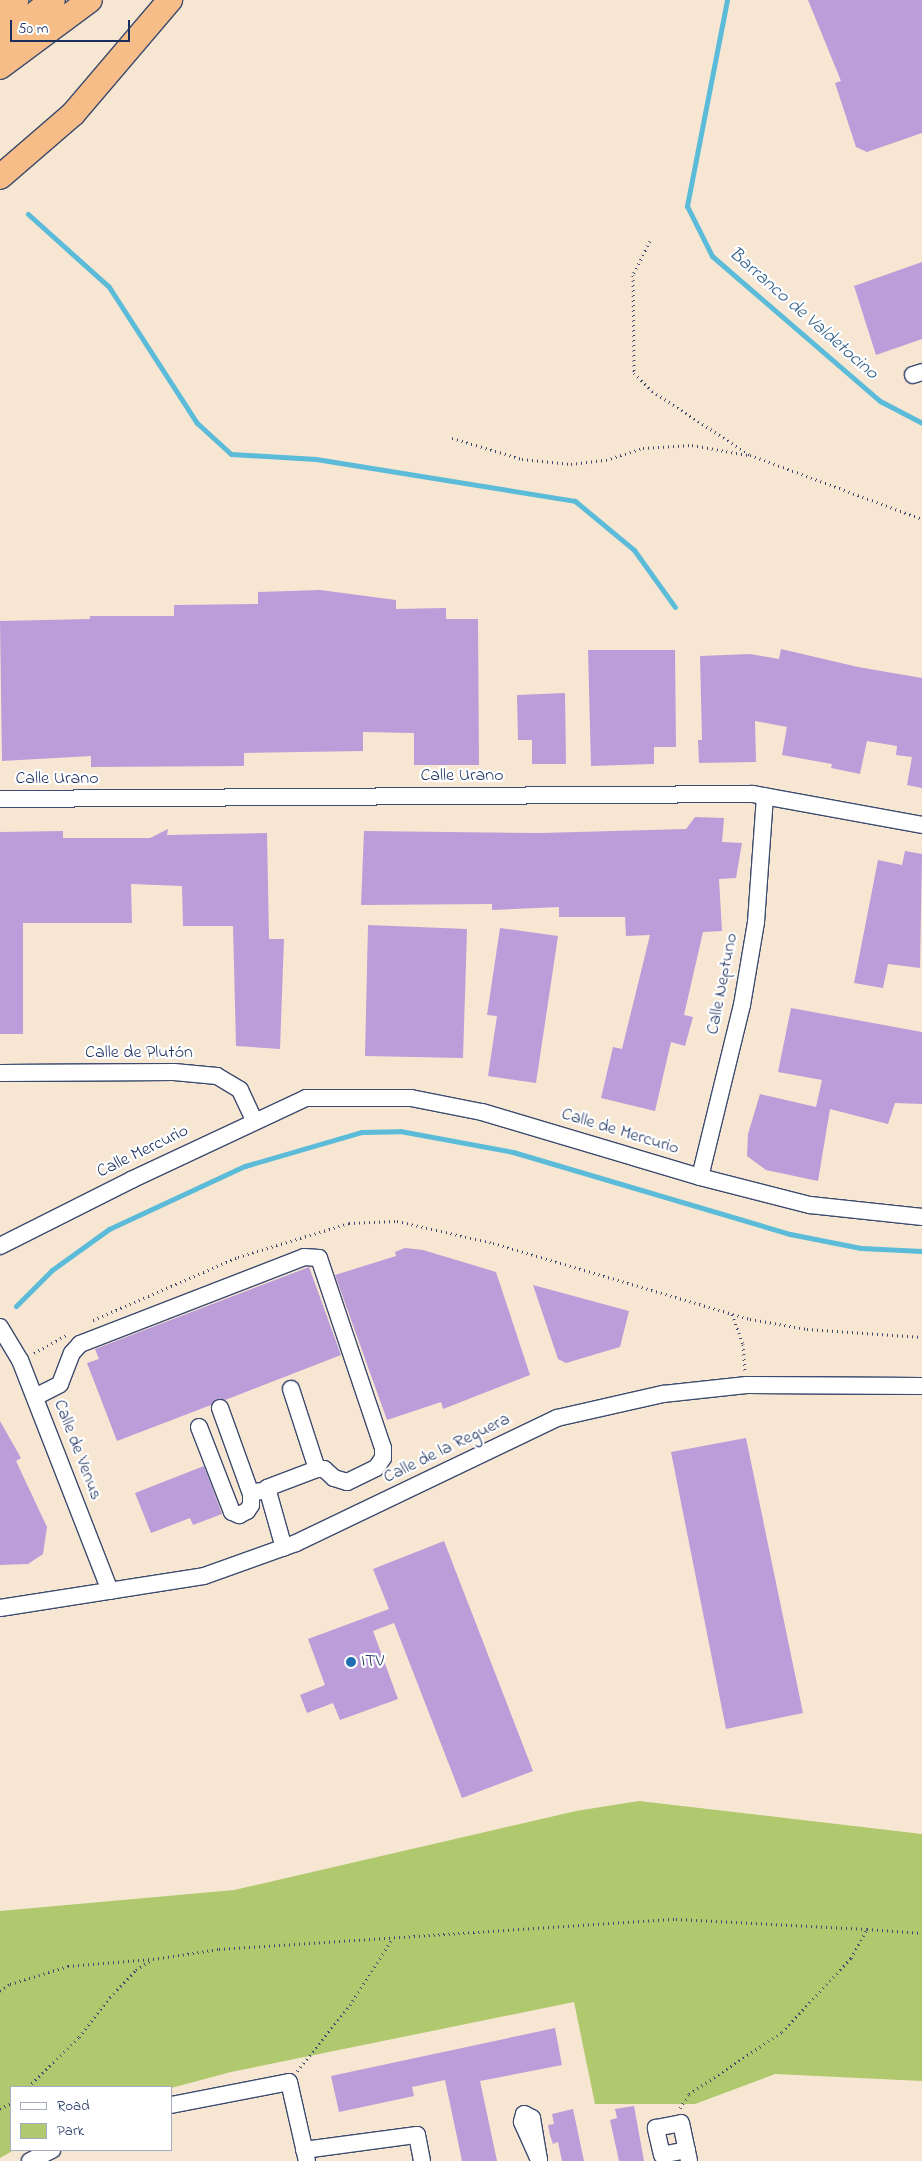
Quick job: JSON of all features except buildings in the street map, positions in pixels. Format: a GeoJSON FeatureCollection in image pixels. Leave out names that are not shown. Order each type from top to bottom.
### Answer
{"type":"FeatureCollection","features":[{"type":"Feature","properties":{"kind":"highway"},"geometry":{"type":"LineString","coordinates":[[0,13],[16,0]]}},
{"type":"Feature","properties":{"kind":"highway"},"geometry":{"type":"LineString","coordinates":[[0,40],[53,0]]}},
{"type":"Feature","properties":{"kind":"highway"},"geometry":{"type":"LineString","coordinates":[[0,67],[90,0]]}},
{"type":"Feature","properties":{"kind":"highway"},"geometry":{"type":"LineString","coordinates":[[0,177],[73,114],[170,0]]}},
{"type":"Feature","properties":{"kind":"street","name":"Calle Urano"},"geometry":{"type":"LineString","coordinates":[[0,799],[765,796],[922,825]]}},
{"type":"Feature","properties":{"kind":"street","name":"Calle Neptuno"},"geometry":{"type":"LineString","coordinates":[[700,1177],[742,1005],[756,922],[765,796]]}},
{"type":"Feature","properties":{"kind":"street","name":"Calle de Plutón"},"geometry":{"type":"LineString","coordinates":[[0,1073],[174,1072],[218,1076],[240,1090],[254,1120]]}},
{"type":"Feature","properties":{"kind":"street","name":"Calle de Mercurio"},"geometry":{"type":"LineString","coordinates":[[306,1098],[411,1098],[482,1112],[700,1177],[810,1206],[922,1217]]}},
{"type":"Feature","properties":{"kind":"street","name":"Calle Mercurio"},"geometry":{"type":"LineString","coordinates":[[0,1246],[254,1120],[306,1098]]}},
{"type":"Feature","properties":{"kind":"street"},"geometry":{"type":"LineString","coordinates":[[35,1397],[60,1384],[72,1352],[80,1344],[313,1255],[319,1258],[323,1265],[383,1448],[383,1458],[376,1468],[347,1482],[334,1478],[324,1469],[317,1469],[251,1494]]}},
{"type":"Feature","properties":{"kind":"street","name":"Calle de Venus"},"geometry":{"type":"LineString","coordinates":[[0,1327],[20,1360],[110,1591]]}},
{"type":"Feature","properties":{"kind":"street","name":"Calle de la Reguera"},"geometry":{"type":"LineString","coordinates":[[0,1608],[204,1576],[284,1548],[558,1418],[663,1394],[747,1385],[922,1386]]}},
{"type":"Feature","properties":{"kind":"street"},"geometry":{"type":"LineString","coordinates":[[291,1389],[317,1469]]}},
{"type":"Feature","properties":{"kind":"street"},"geometry":{"type":"LineString","coordinates":[[199,1427],[232,1512],[239,1514],[246,1511],[251,1505],[251,1494],[220,1408]]}},
{"type":"Feature","properties":{"kind":"street"},"geometry":{"type":"LineString","coordinates":[[267,1488],[284,1548]]}},
{"type":"Feature","properties":{"kind":"street"},"geometry":{"type":"LineString","coordinates":[[172,2105],[289,2082],[306,2155],[417,2135],[422,2161]]}},
{"type":"Feature","properties":{"kind":"street"},"geometry":{"type":"LineString","coordinates":[[681,2124],[688,2156],[662,2155],[656,2128],[681,2124]]}},
{"type":"Feature","properties":{"kind":"street"},"geometry":{"type":"LineString","coordinates":[[30,2161],[50,2151]]}},
{"type":"Feature","properties":{"kind":"path"},"geometry":{"type":"LineString","coordinates":[[650,241],[633,275],[634,373],[652,391],[750,455]]}},
{"type":"Feature","properties":{"kind":"path"},"geometry":{"type":"LineString","coordinates":[[452,438],[522,460],[572,464],[606,460],[643,448],[692,445],[750,455],[922,519]]}},
{"type":"Feature","properties":{"kind":"path"},"geometry":{"type":"LineString","coordinates":[[89,1322],[238,1257],[340,1226],[376,1221],[397,1221],[493,1243],[732,1314],[807,1329],[922,1337]]}},
{"type":"Feature","properties":{"kind":"path"},"geometry":{"type":"LineString","coordinates":[[732,1314],[743,1344],[747,1385]]}},
{"type":"Feature","properties":{"kind":"path"},"geometry":{"type":"LineString","coordinates":[[20,1360],[72,1331]]}},
{"type":"Feature","properties":{"kind":"path"},"geometry":{"type":"LineString","coordinates":[[0,1991],[10,1984],[68,1966],[153,1959],[219,1949],[676,1919],[867,1929],[922,1934]]}},
{"type":"Feature","properties":{"kind":"path"},"geometry":{"type":"LineString","coordinates":[[681,2124],[680,2107],[689,2094],[782,2032],[851,1958],[867,1929]]}},
{"type":"Feature","properties":{"kind":"path"},"geometry":{"type":"LineString","coordinates":[[289,2082],[350,2005],[392,1938]]}},
{"type":"Feature","properties":{"kind":"path"},"geometry":{"type":"LineString","coordinates":[[29,2086],[79,2037],[110,1997],[136,1970],[153,1959]]}},
{"type":"Feature","properties":{"kind":"green space"},"geometry":{"type":"Polygon","coordinates":[[[639,1801],[922,1834],[922,2081],[775,2074],[695,2104],[595,2104],[574,2002],[231,2072],[172,2088],[172,2086],[10,2086],[10,2151],[12,2151],[0,2158],[0,1911],[234,1890],[576,1811],[639,1801]]]}},
{"type":"Feature","properties":{"kind":"waterway","name":"Barranco de Valdetocino"},"geometry":{"type":"LineString","coordinates":[[727,0],[687,206],[712,256],[880,401],[922,423]]}},
{"type":"Feature","properties":{"kind":"waterway"},"geometry":{"type":"LineString","coordinates":[[28,214],[109,287],[197,423],[231,454],[316,459],[575,501],[634,550],[675,607]]}},
{"type":"Feature","properties":{"kind":"waterway"},"geometry":{"type":"LineString","coordinates":[[16,1306],[52,1270],[109,1229],[245,1166],[361,1132],[400,1131],[513,1152],[790,1234],[861,1248],[922,1251]]}},
{"type":"Feature","properties":{"kind":"place","name":"ITV"},"geometry":{"type":"Point","coordinates":[351,1662]}}]}
